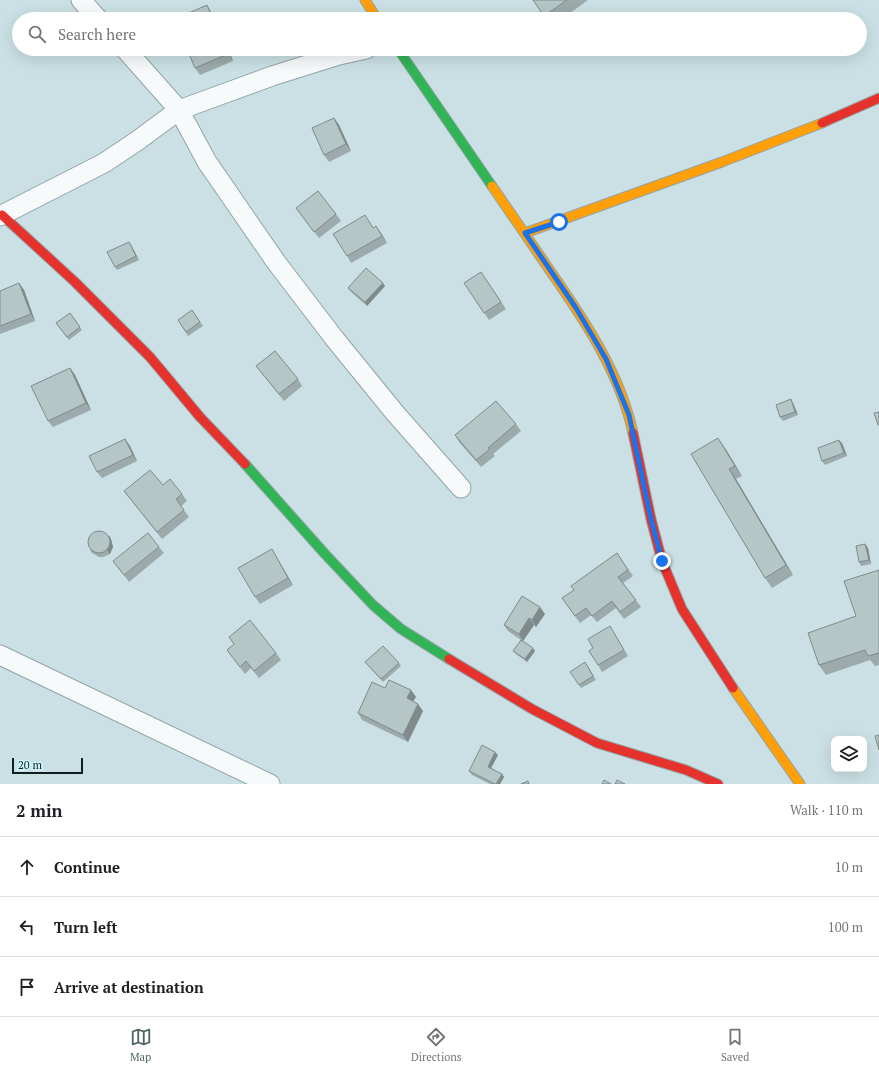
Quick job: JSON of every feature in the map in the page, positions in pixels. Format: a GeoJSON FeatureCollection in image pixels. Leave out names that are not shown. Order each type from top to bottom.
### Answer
{"type":"FeatureCollection","features":[{"type":"Feature","properties":{"kind":"street"},"geometry":{"type":"LineString","coordinates":[[82,0],[92,12]]}},
{"type":"Feature","properties":{"kind":"street"},"geometry":{"type":"LineString","coordinates":[[365,0],[373,12]]}},
{"type":"Feature","properties":{"kind":"street"},"geometry":{"type":"LineString","coordinates":[[131,56],[179,110],[207,162],[276,262],[334,338],[395,413],[460,488]]}},
{"type":"Feature","properties":{"kind":"street"},"geometry":{"type":"LineString","coordinates":[[335,56],[272,76],[179,110],[104,163],[1,216],[75,282],[150,357],[200,417],[264,485],[325,554],[373,605],[401,629],[489,684],[596,743],[686,770],[718,784]]}},
{"type":"Feature","properties":{"kind":"street"},"geometry":{"type":"LineString","coordinates":[[403,56],[576,308],[606,359],[629,415],[651,519],[662,561],[682,609],[714,660],[800,784]]}},
{"type":"Feature","properties":{"kind":"street"},"geometry":{"type":"LineString","coordinates":[[525,233],[722,162],[815,126],[879,98]]}},
{"type":"Feature","properties":{"kind":"street"},"geometry":{"type":"LineString","coordinates":[[0,654],[270,784]]}},
{"type":"Feature","properties":{"kind":"building"},"geometry":{"type":"Polygon","coordinates":[[[533,0],[567,0],[550,12],[541,12],[533,0]]]}},
{"type":"Feature","properties":{"kind":"building"},"geometry":{"type":"Polygon","coordinates":[[[207,5],[210,12],[191,12],[207,5]]]}},
{"type":"Feature","properties":{"kind":"building"},"geometry":{"type":"Polygon","coordinates":[[[190,56],[223,56],[195,68],[190,56]]]}},
{"type":"Feature","properties":{"kind":"building"},"geometry":{"type":"Polygon","coordinates":[[[334,118],[346,144],[324,155],[312,128],[334,118]]]}},
{"type":"Feature","properties":{"kind":"building"},"geometry":{"type":"Polygon","coordinates":[[[318,191],[336,214],[314,232],[296,208],[318,191]]]}},
{"type":"Feature","properties":{"kind":"building"},"geometry":{"type":"Polygon","coordinates":[[[365,215],[373,228],[376,226],[382,236],[347,256],[333,234],[365,215]]]}},
{"type":"Feature","properties":{"kind":"building"},"geometry":{"type":"Polygon","coordinates":[[[129,242],[136,256],[115,267],[107,252],[129,242]]]}},
{"type":"Feature","properties":{"kind":"building"},"geometry":{"type":"Polygon","coordinates":[[[366,268],[383,283],[365,302],[348,288],[366,268]]]}},
{"type":"Feature","properties":{"kind":"building"},"geometry":{"type":"Polygon","coordinates":[[[481,272],[501,302],[484,313],[464,283],[481,272]]]}},
{"type":"Feature","properties":{"kind":"building"},"geometry":{"type":"Polygon","coordinates":[[[19,283],[31,314],[0,326],[0,291],[19,283]]]}},
{"type":"Feature","properties":{"kind":"building"},"geometry":{"type":"Polygon","coordinates":[[[192,310],[200,322],[186,332],[178,320],[192,310]]]}},
{"type":"Feature","properties":{"kind":"building"},"geometry":{"type":"Polygon","coordinates":[[[70,313],[80,327],[67,337],[56,323],[70,313]]]}},
{"type":"Feature","properties":{"kind":"building"},"geometry":{"type":"Polygon","coordinates":[[[275,351],[298,379],[279,394],[256,366],[275,351]]]}},
{"type":"Feature","properties":{"kind":"building"},"geometry":{"type":"Polygon","coordinates":[[[70,368],[86,403],[48,421],[31,386],[70,368]]]}},
{"type":"Feature","properties":{"kind":"building"},"geometry":{"type":"Polygon","coordinates":[[[791,399],[795,412],[780,417],[776,405],[791,399]]]}},
{"type":"Feature","properties":{"kind":"building"},"geometry":{"type":"Polygon","coordinates":[[[496,401],[516,424],[476,460],[455,435],[496,401]]]}},
{"type":"Feature","properties":{"kind":"building"},"geometry":{"type":"Polygon","coordinates":[[[879,412],[879,425],[878,425],[874,413],[879,412]]]}},
{"type":"Feature","properties":{"kind":"building"},"geometry":{"type":"Polygon","coordinates":[[[718,438],[735,466],[729,469],[786,565],[765,578],[691,454],[718,438]]]}},
{"type":"Feature","properties":{"kind":"building"},"geometry":{"type":"Polygon","coordinates":[[[125,439],[133,455],[97,472],[89,456],[125,439]]]}},
{"type":"Feature","properties":{"kind":"building"},"geometry":{"type":"Polygon","coordinates":[[[839,440],[844,453],[822,461],[818,448],[839,440]]]}},
{"type":"Feature","properties":{"kind":"building"},"geometry":{"type":"Polygon","coordinates":[[[150,470],[163,485],[170,479],[182,494],[176,499],[184,510],[157,532],[124,491],[150,470]]]}},
{"type":"Feature","properties":{"kind":"building"},"geometry":{"type":"Polygon","coordinates":[[[99,531],[107,534],[110,542],[107,550],[99,553],[91,550],[88,542],[91,534],[99,531]]]}},
{"type":"Feature","properties":{"kind":"building"},"geometry":{"type":"Polygon","coordinates":[[[148,533],[159,547],[124,575],[113,561],[148,533]]]}},
{"type":"Feature","properties":{"kind":"building"},"geometry":{"type":"Polygon","coordinates":[[[865,544],[869,560],[859,562],[856,546],[865,544]]]}},
{"type":"Feature","properties":{"kind":"building"},"geometry":{"type":"Polygon","coordinates":[[[272,549],[288,578],[255,597],[238,568],[272,549]]]}},
{"type":"Feature","properties":{"kind":"building"},"geometry":{"type":"Polygon","coordinates":[[[617,553],[628,570],[618,577],[636,600],[620,612],[612,601],[592,616],[586,608],[575,616],[562,598],[574,590],[571,586],[617,553]]]}},
{"type":"Feature","properties":{"kind":"building"},"geometry":{"type":"Polygon","coordinates":[[[879,570],[879,653],[868,656],[865,650],[819,665],[808,633],[856,616],[844,581],[879,570]]]}},
{"type":"Feature","properties":{"kind":"building"},"geometry":{"type":"Polygon","coordinates":[[[522,596],[540,607],[532,620],[529,618],[519,634],[504,625],[522,596]]]}},
{"type":"Feature","properties":{"kind":"building"},"geometry":{"type":"Polygon","coordinates":[[[250,620],[276,653],[254,671],[246,661],[240,667],[227,650],[234,644],[229,637],[250,620]]]}},
{"type":"Feature","properties":{"kind":"building"},"geometry":{"type":"Polygon","coordinates":[[[610,626],[624,650],[598,665],[589,651],[593,648],[588,639],[610,626]]]}},
{"type":"Feature","properties":{"kind":"building"},"geometry":{"type":"Polygon","coordinates":[[[521,640],[533,648],[525,659],[513,651],[521,640]]]}},
{"type":"Feature","properties":{"kind":"building"},"geometry":{"type":"Polygon","coordinates":[[[383,646],[399,663],[381,679],[365,662],[383,646]]]}},
{"type":"Feature","properties":{"kind":"building"},"geometry":{"type":"Polygon","coordinates":[[[585,662],[593,676],[579,685],[570,672],[585,662]]]}},
{"type":"Feature","properties":{"kind":"building"},"geometry":{"type":"Polygon","coordinates":[[[389,680],[411,690],[407,698],[418,704],[403,735],[358,713],[372,682],[385,688],[389,680]]]}},
{"type":"Feature","properties":{"kind":"building"},"geometry":{"type":"Polygon","coordinates":[[[879,735],[879,750],[875,736],[879,735]]]}},
{"type":"Feature","properties":{"kind":"building"},"geometry":{"type":"Polygon","coordinates":[[[482,745],[495,752],[488,767],[502,774],[496,784],[469,771],[482,745]]]}},
{"type":"Feature","properties":{"kind":"building"},"geometry":{"type":"Polygon","coordinates":[[[604,780],[611,784],[602,784],[604,780]]]}},
{"type":"Feature","properties":{"kind":"building"},"geometry":{"type":"Polygon","coordinates":[[[617,780],[625,784],[615,784],[617,780]]]}},
{"type":"Feature","properties":{"kind":"building"},"geometry":{"type":"Polygon","coordinates":[[[528,781],[529,784],[521,784],[528,781]]]}},
{"type":"Feature","properties":{"kind":"traffic: fast"},"geometry":{"type":"LineString","coordinates":[[403,56],[492,186]]}},
{"type":"Feature","properties":{"kind":"traffic: fast"},"geometry":{"type":"LineString","coordinates":[[245,464],[325,554],[373,605],[401,629],[449,659]]}},
{"type":"Feature","properties":{"kind":"traffic: slow"},"geometry":{"type":"LineString","coordinates":[[365,0],[373,12]]}},
{"type":"Feature","properties":{"kind":"traffic: slow"},"geometry":{"type":"LineString","coordinates":[[525,233],[722,162],[822,123]]}},
{"type":"Feature","properties":{"kind":"traffic: slow"},"geometry":{"type":"LineString","coordinates":[[492,186],[576,309],[600,348],[619,389],[633,433]]}},
{"type":"Feature","properties":{"kind":"traffic: slow"},"geometry":{"type":"LineString","coordinates":[[733,688],[800,784]]}},
{"type":"Feature","properties":{"kind":"traffic: jam"},"geometry":{"type":"LineString","coordinates":[[822,123],[879,98]]}},
{"type":"Feature","properties":{"kind":"traffic: jam"},"geometry":{"type":"LineString","coordinates":[[2,215],[75,282],[150,357],[200,417],[245,464]]}},
{"type":"Feature","properties":{"kind":"traffic: jam"},"geometry":{"type":"LineString","coordinates":[[633,433],[651,519],[662,561],[682,609],[733,688]]}},
{"type":"Feature","properties":{"kind":"traffic: jam"},"geometry":{"type":"LineString","coordinates":[[449,659],[532,709],[597,743],[686,770],[718,784]]}},
{"type":"Feature","properties":{"kind":"route"},"geometry":{"type":"LineString","coordinates":[[559,222],[525,233],[576,308],[606,359],[629,415],[651,519],[662,561]]}}]}
